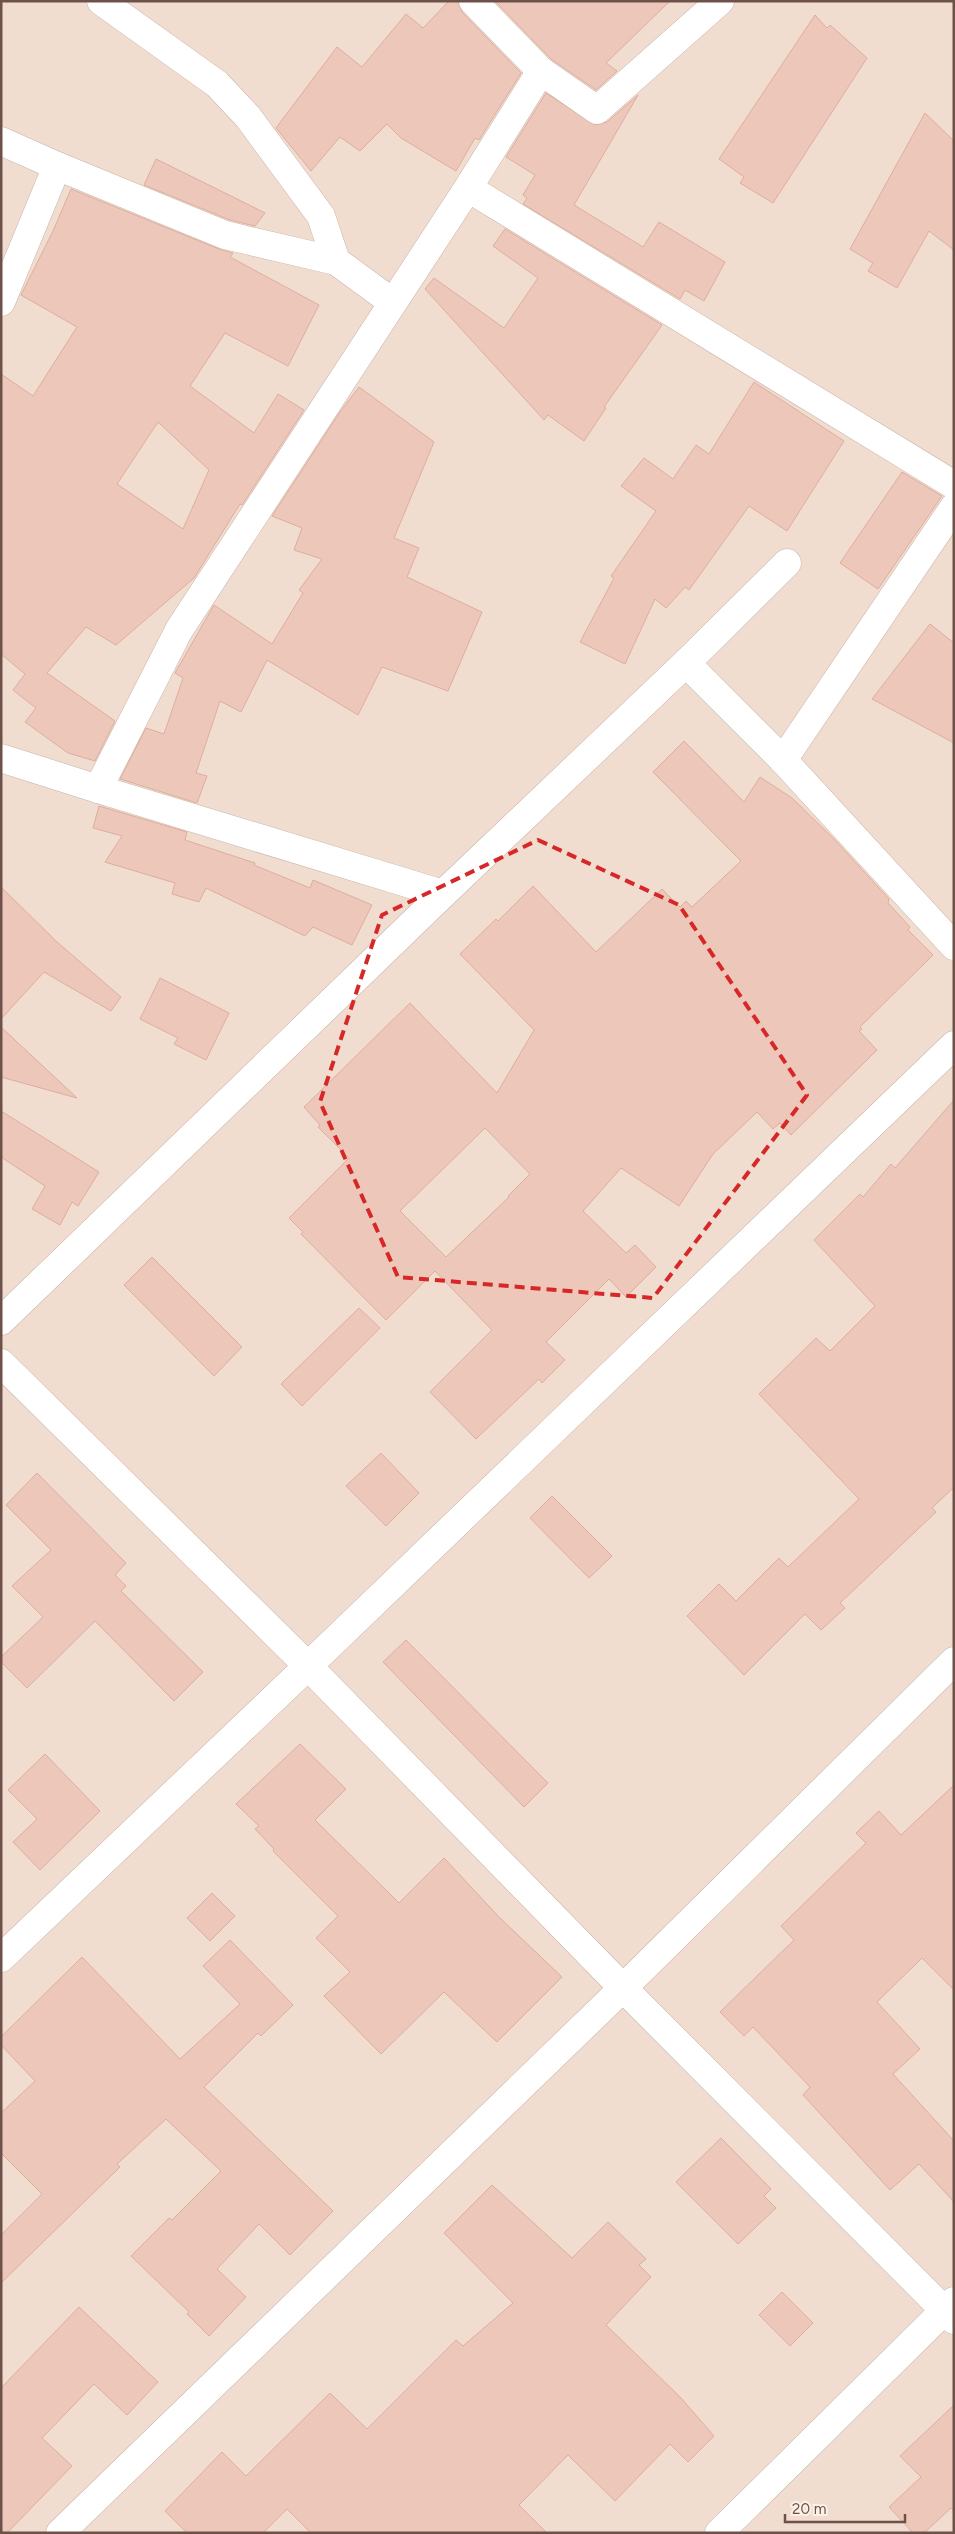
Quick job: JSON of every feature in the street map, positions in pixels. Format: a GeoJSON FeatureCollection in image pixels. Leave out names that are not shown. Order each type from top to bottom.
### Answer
{"type":"FeatureCollection","features":[{"type":"Feature","properties":{"kind":"street"},"geometry":{"type":"LineString","coordinates":[[101,1],[217,84],[248,117],[321,216],[336,261]]}},
{"type":"Feature","properties":{"kind":"street"},"geometry":{"type":"LineString","coordinates":[[473,1],[541,71],[597,110],[720,1]]}},
{"type":"Feature","properties":{"kind":"street"},"geometry":{"type":"LineString","coordinates":[[98,789],[179,630],[468,188],[541,71]]}},
{"type":"Feature","properties":{"kind":"street"},"geometry":{"type":"LineString","coordinates":[[1,141],[225,235],[336,261],[392,302]]}},
{"type":"Feature","properties":{"kind":"street"},"geometry":{"type":"LineString","coordinates":[[1,302],[57,166]]}},
{"type":"Feature","properties":{"kind":"street"},"geometry":{"type":"LineString","coordinates":[[468,188],[954,485]]}},
{"type":"Feature","properties":{"kind":"street"},"geometry":{"type":"LineString","coordinates":[[783,760],[954,507]]}},
{"type":"Feature","properties":{"kind":"street"},"geometry":{"type":"LineString","coordinates":[[1,1321],[443,894],[686,663],[787,563]]}},
{"type":"Feature","properties":{"kind":"street"},"geometry":{"type":"LineString","coordinates":[[686,663],[783,760],[954,946]]}},
{"type":"Feature","properties":{"kind":"street"},"geometry":{"type":"LineString","coordinates":[[1,758],[443,894]]}},
{"type":"Feature","properties":{"kind":"street"},"geometry":{"type":"LineString","coordinates":[[1,1958],[308,1666],[954,1045]]}},
{"type":"Feature","properties":{"kind":"street"},"geometry":{"type":"LineString","coordinates":[[1,1362],[308,1666],[623,1988],[951,2311],[719,2533]]}},
{"type":"Feature","properties":{"kind":"street"},"geometry":{"type":"LineString","coordinates":[[60,2533],[623,1988],[954,1661]]}},
{"type":"Feature","properties":{"kind":"highlighted area"},"geometry":{"type":"Polygon","coordinates":[[[538,840],[679,905],[807,1095],[653,1298],[398,1277],[320,1102],[382,915],[538,840]]]}},
{"type":"Feature","properties":{"kind":"shaded area"},"geometry":{"type":"Polygon","coordinates":[[[1,1],[954,1],[954,2533],[1,2533],[1,1]]]}},
{"type":"Feature","properties":{"kind":"building"},"geometry":{"type":"Polygon","coordinates":[[[449,1],[458,1],[462,12],[521,73],[479,140],[475,138],[456,171],[401,138],[387,124],[360,151],[340,137],[311,171],[276,128],[337,47],[362,67],[406,14],[423,28],[449,1]]]}},
{"type":"Feature","properties":{"kind":"building"},"geometry":{"type":"Polygon","coordinates":[[[495,1],[670,1],[606,63],[617,71],[596,90],[551,59],[495,1]]]}},
{"type":"Feature","properties":{"kind":"building"},"geometry":{"type":"Polygon","coordinates":[[[815,15],[827,28],[830,25],[867,58],[773,203],[740,183],[744,177],[719,159],[815,15]]]}},
{"type":"Feature","properties":{"kind":"building"},"geometry":{"type":"Polygon","coordinates":[[[546,93],[595,125],[607,122],[638,95],[574,205],[643,247],[659,222],[725,262],[704,301],[685,290],[680,299],[523,204],[527,198],[523,195],[535,175],[506,157],[546,93]]]}},
{"type":"Feature","properties":{"kind":"building"},"geometry":{"type":"Polygon","coordinates":[[[925,113],[954,141],[954,250],[929,231],[897,288],[868,271],[873,263],[850,249],[925,113]]]}},
{"type":"Feature","properties":{"kind":"building"},"geometry":{"type":"Polygon","coordinates":[[[156,159],[265,213],[255,226],[230,220],[144,185],[156,159]]]}},
{"type":"Feature","properties":{"kind":"building"},"geometry":{"type":"Polygon","coordinates":[[[71,189],[233,253],[230,257],[319,305],[288,366],[225,333],[190,386],[254,433],[278,394],[304,410],[242,505],[240,504],[194,578],[116,645],[86,627],[47,673],[115,721],[95,761],[68,753],[25,722],[36,708],[13,690],[25,674],[1,654],[1,374],[33,396],[77,327],[21,295],[53,231],[71,189]],[[158,422],[117,484],[183,529],[209,470],[158,422]]]}},
{"type":"Feature","properties":{"kind":"building"},"geometry":{"type":"Polygon","coordinates":[[[505,229],[662,325],[604,407],[606,408],[584,441],[548,415],[544,420],[425,289],[434,278],[504,328],[538,278],[493,246],[505,229]]]}},
{"type":"Feature","properties":{"kind":"building"},"geometry":{"type":"Polygon","coordinates":[[[754,382],[844,441],[787,531],[749,506],[689,590],[685,587],[666,608],[655,599],[625,664],[580,642],[614,578],[611,576],[656,511],[621,486],[644,458],[673,479],[696,445],[709,454],[754,382]]]}},
{"type":"Feature","properties":{"kind":"building"},"geometry":{"type":"Polygon","coordinates":[[[359,387],[434,442],[394,538],[419,548],[407,577],[482,612],[448,691],[382,667],[358,715],[267,660],[241,712],[220,701],[196,773],[207,776],[197,803],[120,779],[146,728],[164,734],[183,678],[175,673],[214,605],[272,644],[303,593],[299,590],[322,559],[294,550],[302,528],[272,516],[340,412],[359,387]]]}},
{"type":"Feature","properties":{"kind":"building"},"geometry":{"type":"Polygon","coordinates":[[[902,472],[942,496],[878,589],[840,563],[902,472]]]}},
{"type":"Feature","properties":{"kind":"building"},"geometry":{"type":"Polygon","coordinates":[[[930,624],[954,643],[954,743],[872,699],[930,624]]]}},
{"type":"Feature","properties":{"kind":"building"},"geometry":{"type":"Polygon","coordinates":[[[684,741],[744,802],[760,777],[792,798],[834,839],[889,899],[888,903],[910,927],[908,930],[933,955],[860,1027],[862,1029],[859,1031],[877,1050],[791,1135],[780,1123],[773,1129],[757,1112],[713,1154],[679,1206],[621,1168],[583,1211],[626,1253],[635,1245],[656,1267],[626,1297],[609,1279],[546,1342],[565,1360],[542,1383],[539,1379],[476,1439],[430,1392],[492,1330],[435,1271],[386,1320],[301,1234],[303,1232],[289,1218],[349,1158],[318,1127],[320,1125],[304,1107],[410,1003],[497,1093],[534,1030],[460,954],[496,919],[498,921],[533,886],[596,952],[662,889],[680,907],[686,901],[692,907],[741,861],[653,772],[684,741]],[[485,1128],[400,1211],[446,1257],[509,1197],[530,1174],[485,1128]]]}},
{"type":"Feature","properties":{"kind":"building"},"geometry":{"type":"Polygon","coordinates":[[[99,806],[187,832],[185,840],[255,863],[254,865],[310,888],[313,880],[372,905],[352,945],[313,927],[305,936],[206,888],[199,902],[172,894],[175,883],[105,862],[122,836],[93,828],[99,806]]]}},
{"type":"Feature","properties":{"kind":"building"},"geometry":{"type":"Polygon","coordinates":[[[1,887],[57,942],[121,997],[111,1011],[44,972],[1,1019],[1,887]]]}},
{"type":"Feature","properties":{"kind":"building"},"geometry":{"type":"Polygon","coordinates":[[[160,978],[229,1013],[206,1060],[174,1044],[178,1038],[140,1019],[160,978]]]}},
{"type":"Feature","properties":{"kind":"building"},"geometry":{"type":"Polygon","coordinates":[[[1,1027],[77,1098],[1,1077],[1,1027]]]}},
{"type":"Feature","properties":{"kind":"building"},"geometry":{"type":"Polygon","coordinates":[[[954,1100],[954,1487],[932,1508],[936,1512],[840,1603],[845,1608],[821,1630],[805,1614],[744,1675],[687,1616],[719,1584],[736,1601],[779,1558],[788,1567],[859,1499],[759,1394],[816,1338],[830,1351],[875,1306],[814,1240],[860,1194],[863,1197],[891,1164],[895,1168],[954,1100]]]}},
{"type":"Feature","properties":{"kind":"building"},"geometry":{"type":"Polygon","coordinates":[[[1,1111],[99,1172],[78,1206],[72,1202],[60,1225],[32,1209],[45,1186],[1,1157],[1,1111]]]}},
{"type":"Feature","properties":{"kind":"building"},"geometry":{"type":"Polygon","coordinates":[[[152,1257],[242,1347],[214,1376],[124,1285],[152,1257]]]}},
{"type":"Feature","properties":{"kind":"building"},"geometry":{"type":"Polygon","coordinates":[[[359,1308],[380,1328],[302,1406],[281,1384],[359,1308]]]}},
{"type":"Feature","properties":{"kind":"building"},"geometry":{"type":"Polygon","coordinates":[[[381,1453],[419,1493],[386,1526],[346,1486],[381,1453]]]}},
{"type":"Feature","properties":{"kind":"building"},"geometry":{"type":"Polygon","coordinates":[[[37,1473],[126,1563],[115,1575],[126,1586],[121,1591],[203,1672],[174,1701],[95,1621],[27,1688],[1,1662],[1,1657],[43,1617],[12,1586],[51,1550],[6,1505],[37,1473]]]}},
{"type":"Feature","properties":{"kind":"building"},"geometry":{"type":"Polygon","coordinates":[[[552,1496],[612,1556],[589,1578],[530,1518],[552,1496]]]}},
{"type":"Feature","properties":{"kind":"building"},"geometry":{"type":"Polygon","coordinates":[[[406,1640],[548,1783],[524,1807],[383,1662],[406,1640]]]}},
{"type":"Feature","properties":{"kind":"building"},"geometry":{"type":"Polygon","coordinates":[[[300,1744],[346,1789],[315,1820],[399,1903],[444,1858],[499,1917],[562,1977],[497,2042],[444,1992],[381,2054],[324,1996],[350,1972],[316,1938],[338,1916],[273,1851],[274,1849],[255,1829],[259,1826],[236,1804],[300,1744]]]}},
{"type":"Feature","properties":{"kind":"building"},"geometry":{"type":"Polygon","coordinates":[[[45,1754],[100,1811],[40,1870],[13,1842],[37,1819],[8,1790],[45,1754]]]}},
{"type":"Feature","properties":{"kind":"building"},"geometry":{"type":"Polygon","coordinates":[[[954,1785],[954,1990],[922,1958],[877,2002],[920,2049],[893,2074],[954,2141],[954,2202],[919,2164],[890,2190],[803,2095],[810,2087],[753,2027],[744,2036],[720,2012],[794,1940],[781,1926],[866,1843],[856,1833],[879,1811],[901,1835],[954,1785]]]}},
{"type":"Feature","properties":{"kind":"building"},"geometry":{"type":"Polygon","coordinates":[[[212,1893],[235,1916],[210,1941],[187,1918],[212,1893]]]}},
{"type":"Feature","properties":{"kind":"building"},"geometry":{"type":"Polygon","coordinates":[[[230,1940],[293,2005],[261,2036],[258,2033],[204,2087],[333,2211],[290,2255],[259,2224],[217,2269],[246,2297],[209,2336],[187,2314],[189,2312],[131,2256],[169,2218],[172,2220],[221,2171],[166,2119],[117,2164],[120,2167],[1,2283],[1,2235],[42,2194],[1,2153],[1,2113],[35,2081],[1,2045],[1,2037],[82,1957],[180,2059],[240,2004],[203,1966],[230,1940]]]}},
{"type":"Feature","properties":{"kind":"building"},"geometry":{"type":"Polygon","coordinates":[[[721,2138],[771,2189],[764,2196],[776,2208],[738,2244],[676,2182],[721,2138]]]}},
{"type":"Feature","properties":{"kind":"building"},"geometry":{"type":"Polygon","coordinates":[[[492,2185],[572,2258],[608,2222],[646,2259],[639,2265],[651,2277],[606,2325],[680,2397],[714,2436],[688,2462],[670,2444],[615,2501],[568,2455],[519,2505],[547,2533],[311,2533],[287,2509],[263,2533],[187,2533],[165,2511],[222,2452],[246,2476],[330,2393],[367,2429],[456,2340],[463,2346],[513,2303],[444,2233],[492,2185]]]}},
{"type":"Feature","properties":{"kind":"building"},"geometry":{"type":"Polygon","coordinates":[[[782,2292],[813,2323],[790,2346],[759,2315],[782,2292]]]}},
{"type":"Feature","properties":{"kind":"building"},"geometry":{"type":"Polygon","coordinates":[[[79,2307],[158,2382],[127,2415],[94,2384],[42,2438],[72,2466],[7,2533],[1,2533],[1,2388],[79,2307]]]}},
{"type":"Feature","properties":{"kind":"building"},"geometry":{"type":"Polygon","coordinates":[[[954,2405],[954,2511],[951,2508],[924,2533],[913,2533],[889,2507],[921,2477],[900,2456],[954,2405]]]}}]}
